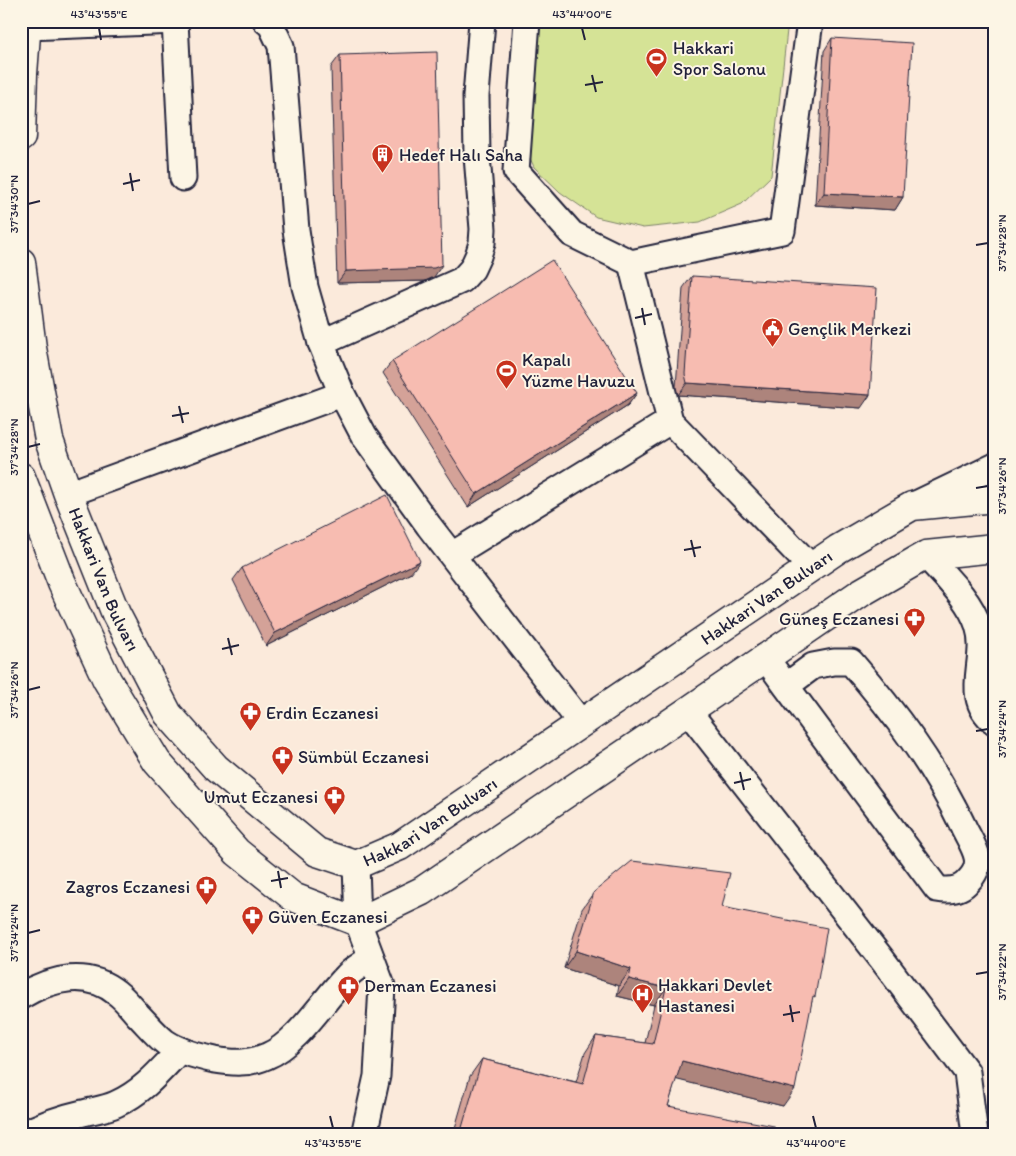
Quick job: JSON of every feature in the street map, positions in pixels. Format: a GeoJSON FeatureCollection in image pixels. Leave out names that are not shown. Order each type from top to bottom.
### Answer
{"type":"FeatureCollection","features":[{"type":"Feature","properties":{"kind":"main road"},"geometry":{"type":"LineString","coordinates":[[21,136],[27,24]]}},
{"type":"Feature","properties":{"kind":"main road","name":"Hakkari Van Bulvarı"},"geometry":{"type":"LineString","coordinates":[[21,262],[32,348],[49,440],[68,494],[116,614],[168,714],[216,768],[317,852],[356,865],[400,846],[838,549],[912,506],[995,498]]}},
{"type":"Feature","properties":{"kind":"main road","name":"Hakkari Van Bulvarı"},"geometry":{"type":"LineString","coordinates":[[22,480],[62,583],[107,680],[157,762],[237,852],[293,897],[358,922]]}},
{"type":"Feature","properties":{"kind":"main road"},"geometry":{"type":"LineString","coordinates":[[358,922],[422,891],[862,592],[926,555],[995,548]]}},
{"type":"Feature","properties":{"kind":"street"},"geometry":{"type":"LineString","coordinates":[[27,24],[175,21],[183,178]]}},
{"type":"Feature","properties":{"kind":"street"},"geometry":{"type":"LineString","coordinates":[[321,343],[462,280],[472,269],[482,242],[483,229],[477,156],[476,96],[482,21]]}},
{"type":"Feature","properties":{"kind":"street"},"geometry":{"type":"LineString","coordinates":[[527,21],[516,171],[572,234],[631,263],[782,231],[810,21]]}},
{"type":"Feature","properties":{"kind":"street"},"geometry":{"type":"LineString","coordinates":[[272,22],[281,46],[296,230],[305,287],[321,343],[342,394],[364,436],[429,526],[582,723]]}},
{"type":"Feature","properties":{"kind":"street"},"geometry":{"type":"LineString","coordinates":[[631,263],[670,421],[811,567]]}},
{"type":"Feature","properties":{"kind":"street"},"geometry":{"type":"LineString","coordinates":[[68,494],[342,394]]}},
{"type":"Feature","properties":{"kind":"street"},"geometry":{"type":"LineString","coordinates":[[452,555],[670,421]]}},
{"type":"Feature","properties":{"kind":"street"},"geometry":{"type":"LineString","coordinates":[[912,506],[995,466]]}},
{"type":"Feature","properties":{"kind":"street"},"geometry":{"type":"LineString","coordinates":[[926,555],[972,611],[981,641],[977,687],[978,697],[984,711],[995,722]]}},
{"type":"Feature","properties":{"kind":"street"},"geometry":{"type":"LineString","coordinates":[[765,657],[786,686],[937,889],[947,891],[966,885],[977,867],[977,857],[954,807],[912,737],[851,662],[834,662],[813,666],[786,686]]}},
{"type":"Feature","properties":{"kind":"street"},"geometry":{"type":"LineString","coordinates":[[688,711],[881,958],[967,1072],[975,1135]]}},
{"type":"Feature","properties":{"kind":"street"},"geometry":{"type":"LineString","coordinates":[[356,865],[358,922],[382,986],[377,1076],[364,1135]]}},
{"type":"Feature","properties":{"kind":"street"},"geometry":{"type":"LineString","coordinates":[[21,996],[35,988],[65,978],[87,979],[98,982],[118,994],[165,1042],[180,1050],[196,1056],[232,1063],[253,1061],[279,1051],[314,1016],[348,974],[372,958]]}},
{"type":"Feature","properties":{"kind":"street"},"geometry":{"type":"LineString","coordinates":[[22,1135],[40,1125],[99,1110],[129,1097],[151,1081],[180,1050]]}},
{"type":"Feature","properties":{"kind":"green space","name":"Hakkari Spor Salonu"},"geometry":{"type":"Polygon","coordinates":[[[538,21],[788,21],[771,176],[742,204],[700,222],[643,228],[596,217],[560,192],[534,167],[525,147],[538,21]]]}},
{"type":"Feature","properties":{"kind":"building"},"geometry":{"type":"Polygon","coordinates":[[[832,38],[912,43],[903,197],[824,193],[832,38]]]}},
{"type":"Feature","properties":{"kind":"building","name":"Hedef Halı Saha"},"geometry":{"type":"Polygon","coordinates":[[[437,52],[442,265],[434,268],[346,271],[340,55],[437,52]]]}},
{"type":"Feature","properties":{"kind":"building","name":"Kapalı Yüzme Havuzu"},"geometry":{"type":"Polygon","coordinates":[[[552,260],[637,393],[476,494],[392,361],[552,260]]]}},
{"type":"Feature","properties":{"kind":"building","name":"Gençlik Merkezi"},"geometry":{"type":"Polygon","coordinates":[[[692,276],[877,288],[870,395],[687,383],[685,374],[692,276]]]}},
{"type":"Feature","properties":{"kind":"building"},"geometry":{"type":"Polygon","coordinates":[[[387,495],[420,561],[275,633],[242,568],[387,495]]]}},
{"type":"Feature","properties":{"kind":"building","name":"Hakkari Devlet Hastanesi"},"geometry":{"type":"Polygon","coordinates":[[[632,861],[730,873],[722,907],[827,928],[815,997],[813,996],[795,1089],[682,1061],[668,1106],[774,1126],[772,1135],[477,1135],[461,1131],[482,1059],[583,1084],[596,1036],[653,1044],[666,988],[629,979],[631,969],[576,951],[594,892],[632,861]]]}},
{"type":"Feature","properties":{"kind":"place","name":"Hakkari Spor Salonu"},"geometry":{"type":"Point","coordinates":[657,77]}},
{"type":"Feature","properties":{"kind":"place","name":"Hedef Halı Saha"},"geometry":{"type":"Point","coordinates":[383,174]}},
{"type":"Feature","properties":{"kind":"place","name":"Gençlik Merkezi"},"geometry":{"type":"Point","coordinates":[772,348]}},
{"type":"Feature","properties":{"kind":"place","name":"Kapalı Yüzme Havuzu"},"geometry":{"type":"Point","coordinates":[506,389]}},
{"type":"Feature","properties":{"kind":"place","name":"Güneş Eczanesi"},"geometry":{"type":"Point","coordinates":[915,638]}},
{"type":"Feature","properties":{"kind":"place","name":"Erdin Eczanesi"},"geometry":{"type":"Point","coordinates":[250,732]}},
{"type":"Feature","properties":{"kind":"place","name":"Sümbül Eczanesi"},"geometry":{"type":"Point","coordinates":[282,776]}},
{"type":"Feature","properties":{"kind":"place","name":"Umut Eczanesi"},"geometry":{"type":"Point","coordinates":[334,816]}},
{"type":"Feature","properties":{"kind":"place","name":"Zagros Eczanesi"},"geometry":{"type":"Point","coordinates":[206,906]}},
{"type":"Feature","properties":{"kind":"place","name":"Güven Eczanesi"},"geometry":{"type":"Point","coordinates":[252,936]}},
{"type":"Feature","properties":{"kind":"place","name":"Derman Eczanesi"},"geometry":{"type":"Point","coordinates":[348,1005]}},
{"type":"Feature","properties":{"kind":"place","name":"Hakkari Devlet Hastanesi"},"geometry":{"type":"Point","coordinates":[642,1014]}}]}
